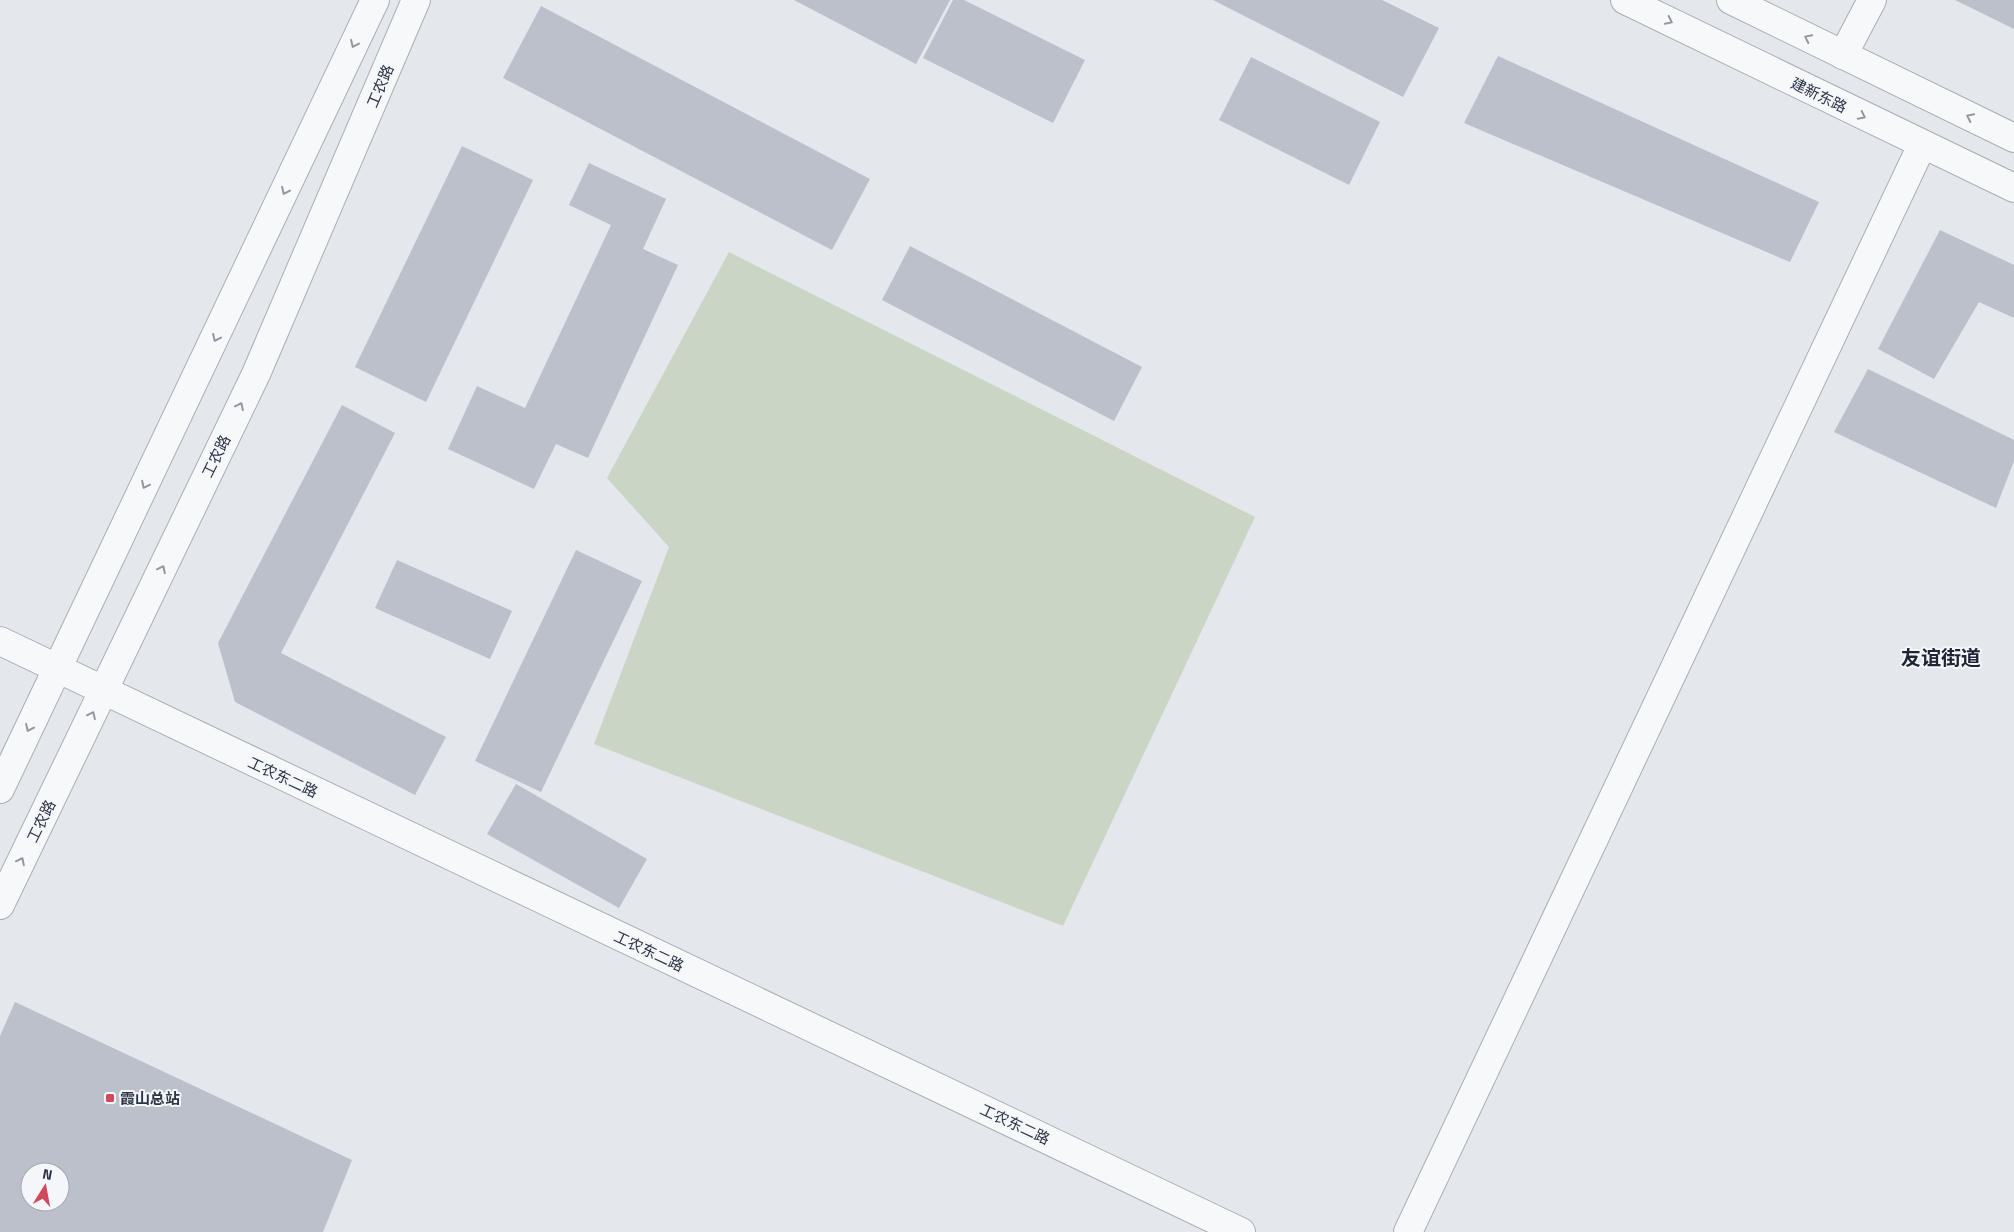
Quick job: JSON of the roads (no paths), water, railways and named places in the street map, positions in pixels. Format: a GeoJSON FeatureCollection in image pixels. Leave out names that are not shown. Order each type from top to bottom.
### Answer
{"type":"FeatureCollection","features":[{"type":"Feature","properties":{"kind":"street"},"geometry":{"type":"LineString","coordinates":[[0,789],[375,0]]}},
{"type":"Feature","properties":{"kind":"street","name":"工农路"},"geometry":{"type":"LineString","coordinates":[[0,905],[256,374],[416,0]]}},
{"type":"Feature","properties":{"kind":"street","name":"建新东路"},"geometry":{"type":"LineString","coordinates":[[1625,0],[2014,188]]}},
{"type":"Feature","properties":{"kind":"street"},"geometry":{"type":"LineString","coordinates":[[1731,0],[2014,138]]}},
{"type":"Feature","properties":{"kind":"street"},"geometry":{"type":"LineString","coordinates":[[1843,55],[1872,0]]}},
{"type":"Feature","properties":{"kind":"street"},"geometry":{"type":"LineString","coordinates":[[1408,1232],[1922,145]]}},
{"type":"Feature","properties":{"kind":"street","name":"工农东二路"},"geometry":{"type":"LineString","coordinates":[[0,642],[1241,1232]]}},
{"type":"Feature","properties":{"kind":"place","name":"霞山总站"},"geometry":{"type":"Point","coordinates":[110,1098]}},
{"type":"Feature","properties":{"kind":"district","name":"友谊街道"},"geometry":{"type":"Point","coordinates":[1941,657]}}]}
